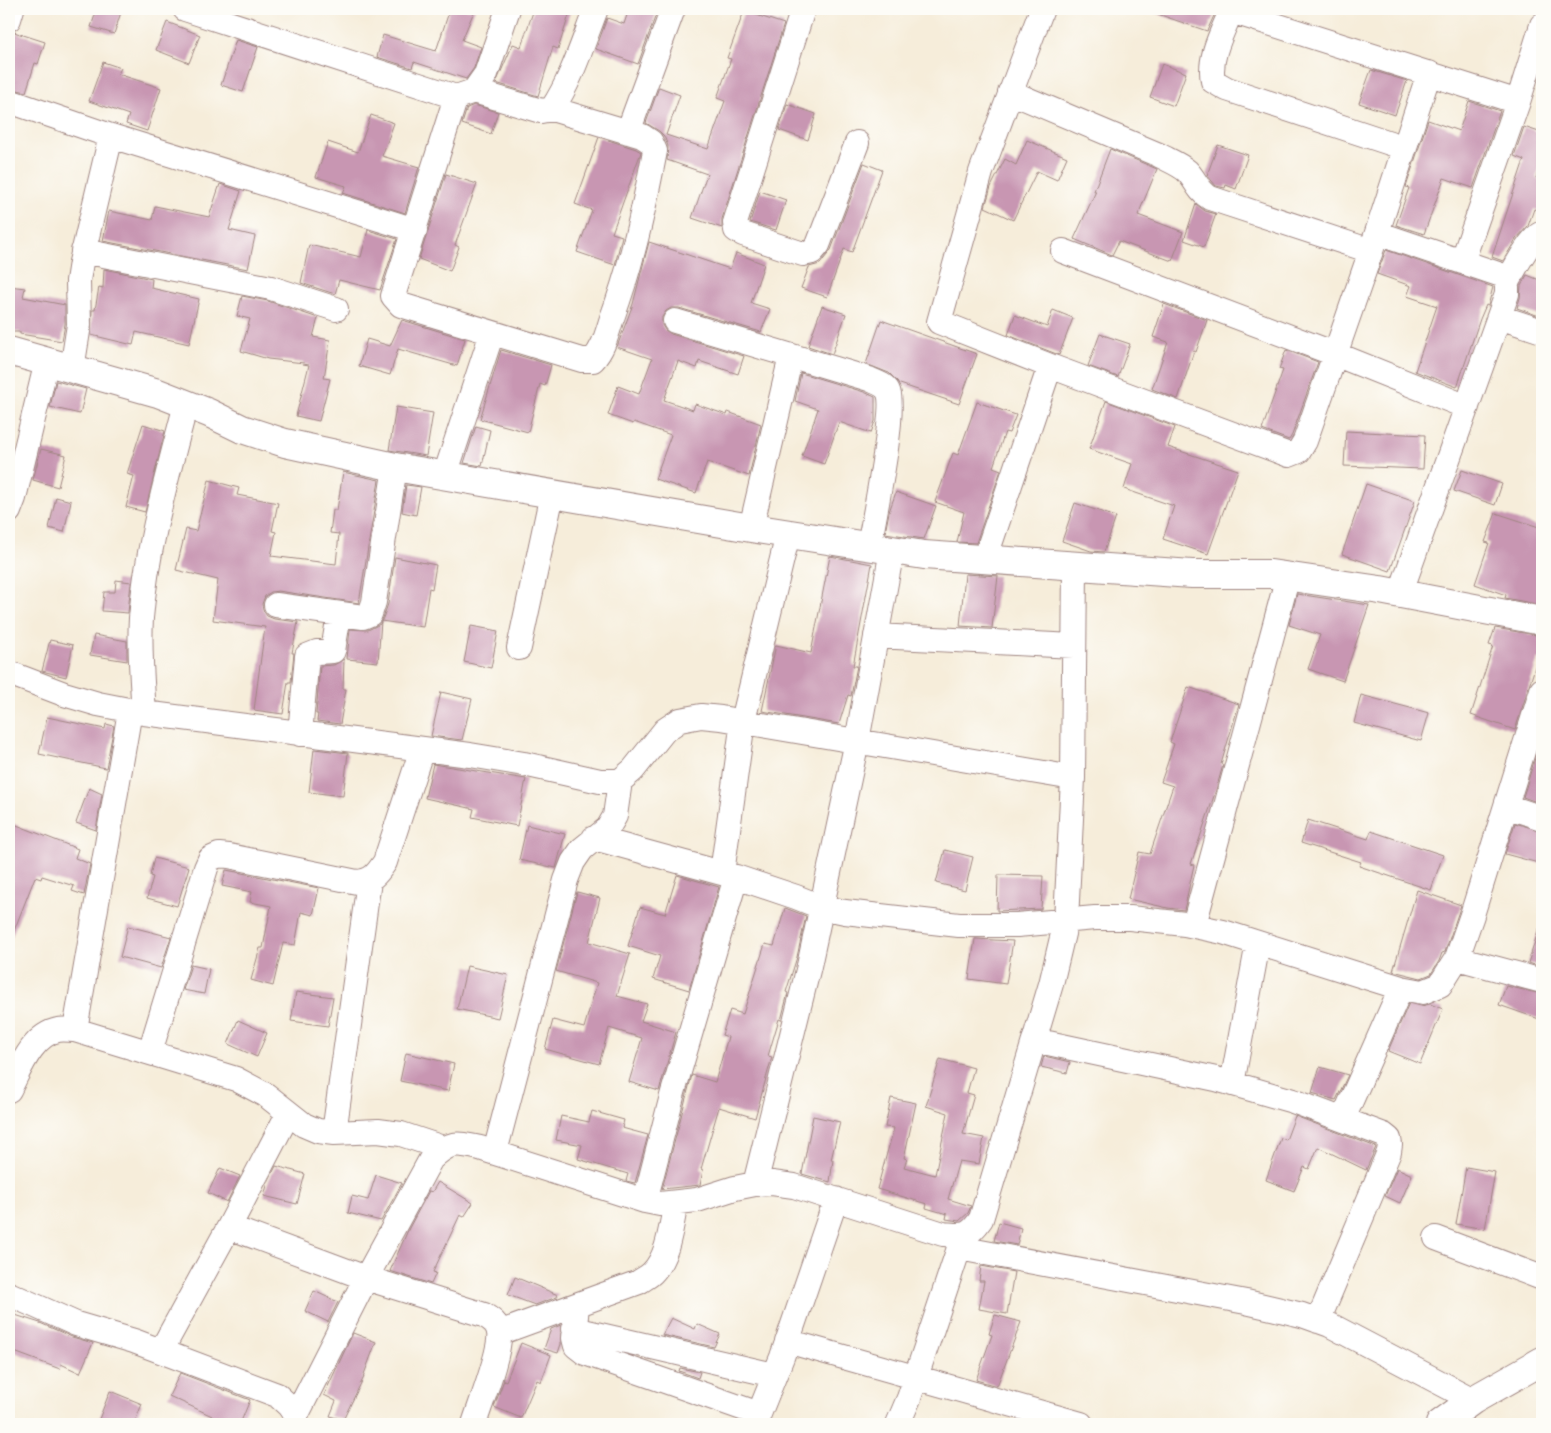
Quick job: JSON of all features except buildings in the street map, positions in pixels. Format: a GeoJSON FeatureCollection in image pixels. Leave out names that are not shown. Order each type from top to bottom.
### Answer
{"type":"FeatureCollection","features":[{"type":"Feature","properties":{"kind":"street"},"geometry":{"type":"LineString","coordinates":[[9,19],[12,9]]}},
{"type":"Feature","properties":{"kind":"street"},"geometry":{"type":"LineString","coordinates":[[185,9],[465,94],[541,111],[552,109],[642,136],[651,142],[655,151],[640,227],[617,305],[600,352],[593,360],[582,360],[401,305],[393,296],[465,94],[486,74],[508,9]]}},
{"type":"Feature","properties":{"kind":"street"},"geometry":{"type":"LineString","coordinates":[[552,109],[559,99],[596,9]]}},
{"type":"Feature","properties":{"kind":"street"},"geometry":{"type":"LineString","coordinates":[[628,132],[673,9]]}},
{"type":"Feature","properties":{"kind":"street"},"geometry":{"type":"LineString","coordinates":[[803,9],[735,223],[736,230],[803,254],[812,252],[818,245],[857,143]]}},
{"type":"Feature","properties":{"kind":"street"},"geometry":{"type":"LineString","coordinates":[[1042,9],[981,172],[939,322],[1050,366],[1289,454],[1299,451],[1305,441],[1374,242],[1429,73]]}},
{"type":"Feature","properties":{"kind":"street"},"geometry":{"type":"LineString","coordinates":[[1405,148],[1227,89],[1213,81],[1211,70],[1213,59],[1231,10],[1518,102]]}},
{"type":"Feature","properties":{"kind":"street"},"geometry":{"type":"LineString","coordinates":[[1462,262],[1518,102],[1542,26]]}},
{"type":"Feature","properties":{"kind":"street"},"geometry":{"type":"LineString","coordinates":[[1010,92],[1177,164],[1188,172],[1202,193],[1210,198],[1374,242],[1462,262],[1501,275],[1506,282],[1507,294],[1400,594]]}},
{"type":"Feature","properties":{"kind":"street"},"geometry":{"type":"LineString","coordinates":[[9,101],[111,136],[415,230]]}},
{"type":"Feature","properties":{"kind":"street"},"geometry":{"type":"LineString","coordinates":[[9,511],[59,365],[79,325],[78,281],[111,136]]}},
{"type":"Feature","properties":{"kind":"street"},"geometry":{"type":"LineString","coordinates":[[1506,282],[1537,235],[1542,233]]}},
{"type":"Feature","properties":{"kind":"street"},"geometry":{"type":"LineString","coordinates":[[84,250],[271,288],[336,309]]}},
{"type":"Feature","properties":{"kind":"street"},"geometry":{"type":"LineString","coordinates":[[1062,251],[1335,354],[1467,407]]}},
{"type":"Feature","properties":{"kind":"street"},"geometry":{"type":"LineString","coordinates":[[1499,317],[1542,331]]}},
{"type":"Feature","properties":{"kind":"street"},"geometry":{"type":"LineString","coordinates":[[675,321],[869,379],[882,385],[888,391],[890,410],[877,504],[880,548],[876,636],[857,741],[807,975],[755,1184]]}},
{"type":"Feature","properties":{"kind":"street"},"geometry":{"type":"LineString","coordinates":[[445,475],[492,333]]}},
{"type":"Feature","properties":{"kind":"street"},"geometry":{"type":"LineString","coordinates":[[9,351],[158,393],[242,430],[285,443],[395,467],[751,528],[924,555],[1192,574],[1270,574],[1400,594],[1542,621]]}},
{"type":"Feature","properties":{"kind":"street"},"geometry":{"type":"LineString","coordinates":[[751,528],[790,356]]}},
{"type":"Feature","properties":{"kind":"street"},"geometry":{"type":"LineString","coordinates":[[985,559],[1050,366]]}},
{"type":"Feature","properties":{"kind":"street"},"geometry":{"type":"LineString","coordinates":[[75,1030],[137,712],[141,657],[141,618],[147,574],[160,507],[186,404]]}},
{"type":"Feature","properties":{"kind":"street"},"geometry":{"type":"LineString","coordinates":[[276,605],[363,617],[370,614],[395,467]]}},
{"type":"Feature","properties":{"kind":"street"},"geometry":{"type":"LineString","coordinates":[[518,648],[552,494]]}},
{"type":"Feature","properties":{"kind":"street"},"geometry":{"type":"LineString","coordinates":[[645,1201],[729,875],[743,721],[788,534]]}},
{"type":"Feature","properties":{"kind":"street"},"geometry":{"type":"LineString","coordinates":[[898,1424],[916,1377],[961,1242],[974,1230],[981,1219],[1051,984],[1066,921],[1073,778],[1075,566]]}},
{"type":"Feature","properties":{"kind":"street"},"geometry":{"type":"LineString","coordinates":[[1194,925],[1288,576]]}},
{"type":"Feature","properties":{"kind":"street"},"geometry":{"type":"LineString","coordinates":[[300,734],[307,656],[317,652],[334,651],[338,614]]}},
{"type":"Feature","properties":{"kind":"street"},"geometry":{"type":"LineString","coordinates":[[876,636],[1074,646]]}},
{"type":"Feature","properties":{"kind":"street"},"geometry":{"type":"LineString","coordinates":[[9,673],[64,694],[98,704],[137,712],[524,764],[600,781],[620,781],[633,770],[665,730],[680,720],[701,716],[743,721],[1073,778]]}},
{"type":"Feature","properties":{"kind":"street"},"geometry":{"type":"LineString","coordinates":[[594,838],[729,875],[822,907],[874,916],[959,925],[1017,925],[1095,918],[1130,918],[1194,925],[1223,932],[1401,988],[1423,992],[1440,985],[1457,958],[1542,690]]}},
{"type":"Feature","properties":{"kind":"street"},"geometry":{"type":"LineString","coordinates":[[150,1052],[210,859],[220,855],[229,856],[357,882],[369,881],[378,873],[385,862],[422,749]]}},
{"type":"Feature","properties":{"kind":"street"},"geometry":{"type":"LineString","coordinates":[[495,1152],[566,880],[573,862],[582,849],[608,828],[615,816],[620,781]]}},
{"type":"Feature","properties":{"kind":"street"},"geometry":{"type":"LineString","coordinates":[[1506,806],[1542,818]]}},
{"type":"Feature","properties":{"kind":"street"},"geometry":{"type":"LineString","coordinates":[[334,1133],[369,881]]}},
{"type":"Feature","properties":{"kind":"street"},"geometry":{"type":"LineString","coordinates":[[1232,1084],[1258,943]]}},
{"type":"Feature","properties":{"kind":"street"},"geometry":{"type":"LineString","coordinates":[[1457,958],[1542,981]]}},
{"type":"Feature","properties":{"kind":"street"},"geometry":{"type":"LineString","coordinates":[[1344,1119],[1401,988]]}},
{"type":"Feature","properties":{"kind":"street"},"geometry":{"type":"LineString","coordinates":[[9,1090],[27,1056],[36,1044],[45,1036],[58,1030],[75,1030],[236,1079],[252,1086],[304,1125],[318,1131],[334,1133],[378,1131],[401,1134],[443,1148]]}},
{"type":"Feature","properties":{"kind":"street"},"geometry":{"type":"LineString","coordinates":[[1034,1040],[1232,1084],[1293,1101],[1344,1119],[1384,1135],[1389,1139],[1390,1146],[1318,1321]]}},
{"type":"Feature","properties":{"kind":"street"},"geometry":{"type":"LineString","coordinates":[[161,1351],[288,1114]]}},
{"type":"Feature","properties":{"kind":"street"},"geometry":{"type":"LineString","coordinates":[[295,1420],[366,1278],[431,1159],[443,1148],[459,1144],[495,1152],[645,1201],[660,1204],[697,1200],[755,1184],[772,1183],[794,1186],[943,1234],[961,1242],[1274,1308],[1318,1321],[1473,1400]]}},
{"type":"Feature","properties":{"kind":"street"},"geometry":{"type":"LineString","coordinates":[[577,1305],[574,1329],[576,1346],[585,1353],[757,1419],[787,1340],[836,1199]]}},
{"type":"Feature","properties":{"kind":"street"},"geometry":{"type":"LineString","coordinates":[[499,1334],[639,1282],[652,1273],[660,1261],[666,1246],[676,1203]]}},
{"type":"Feature","properties":{"kind":"street"},"geometry":{"type":"LineString","coordinates":[[229,1227],[366,1278],[484,1315],[495,1322],[499,1334],[498,1350],[475,1424]]}},
{"type":"Feature","properties":{"kind":"street"},"geometry":{"type":"LineString","coordinates":[[1436,1238],[1542,1278]]}},
{"type":"Feature","properties":{"kind":"street"},"geometry":{"type":"LineString","coordinates":[[9,1294],[76,1324],[161,1351],[277,1395],[289,1406],[295,1420]]}},
{"type":"Feature","properties":{"kind":"street"},"geometry":{"type":"LineString","coordinates":[[574,1329],[774,1376]]}},
{"type":"Feature","properties":{"kind":"street"},"geometry":{"type":"LineString","coordinates":[[787,1340],[1081,1424]]}},
{"type":"Feature","properties":{"kind":"street"},"geometry":{"type":"LineString","coordinates":[[1440,1424],[1473,1400],[1542,1361]]}}]}
